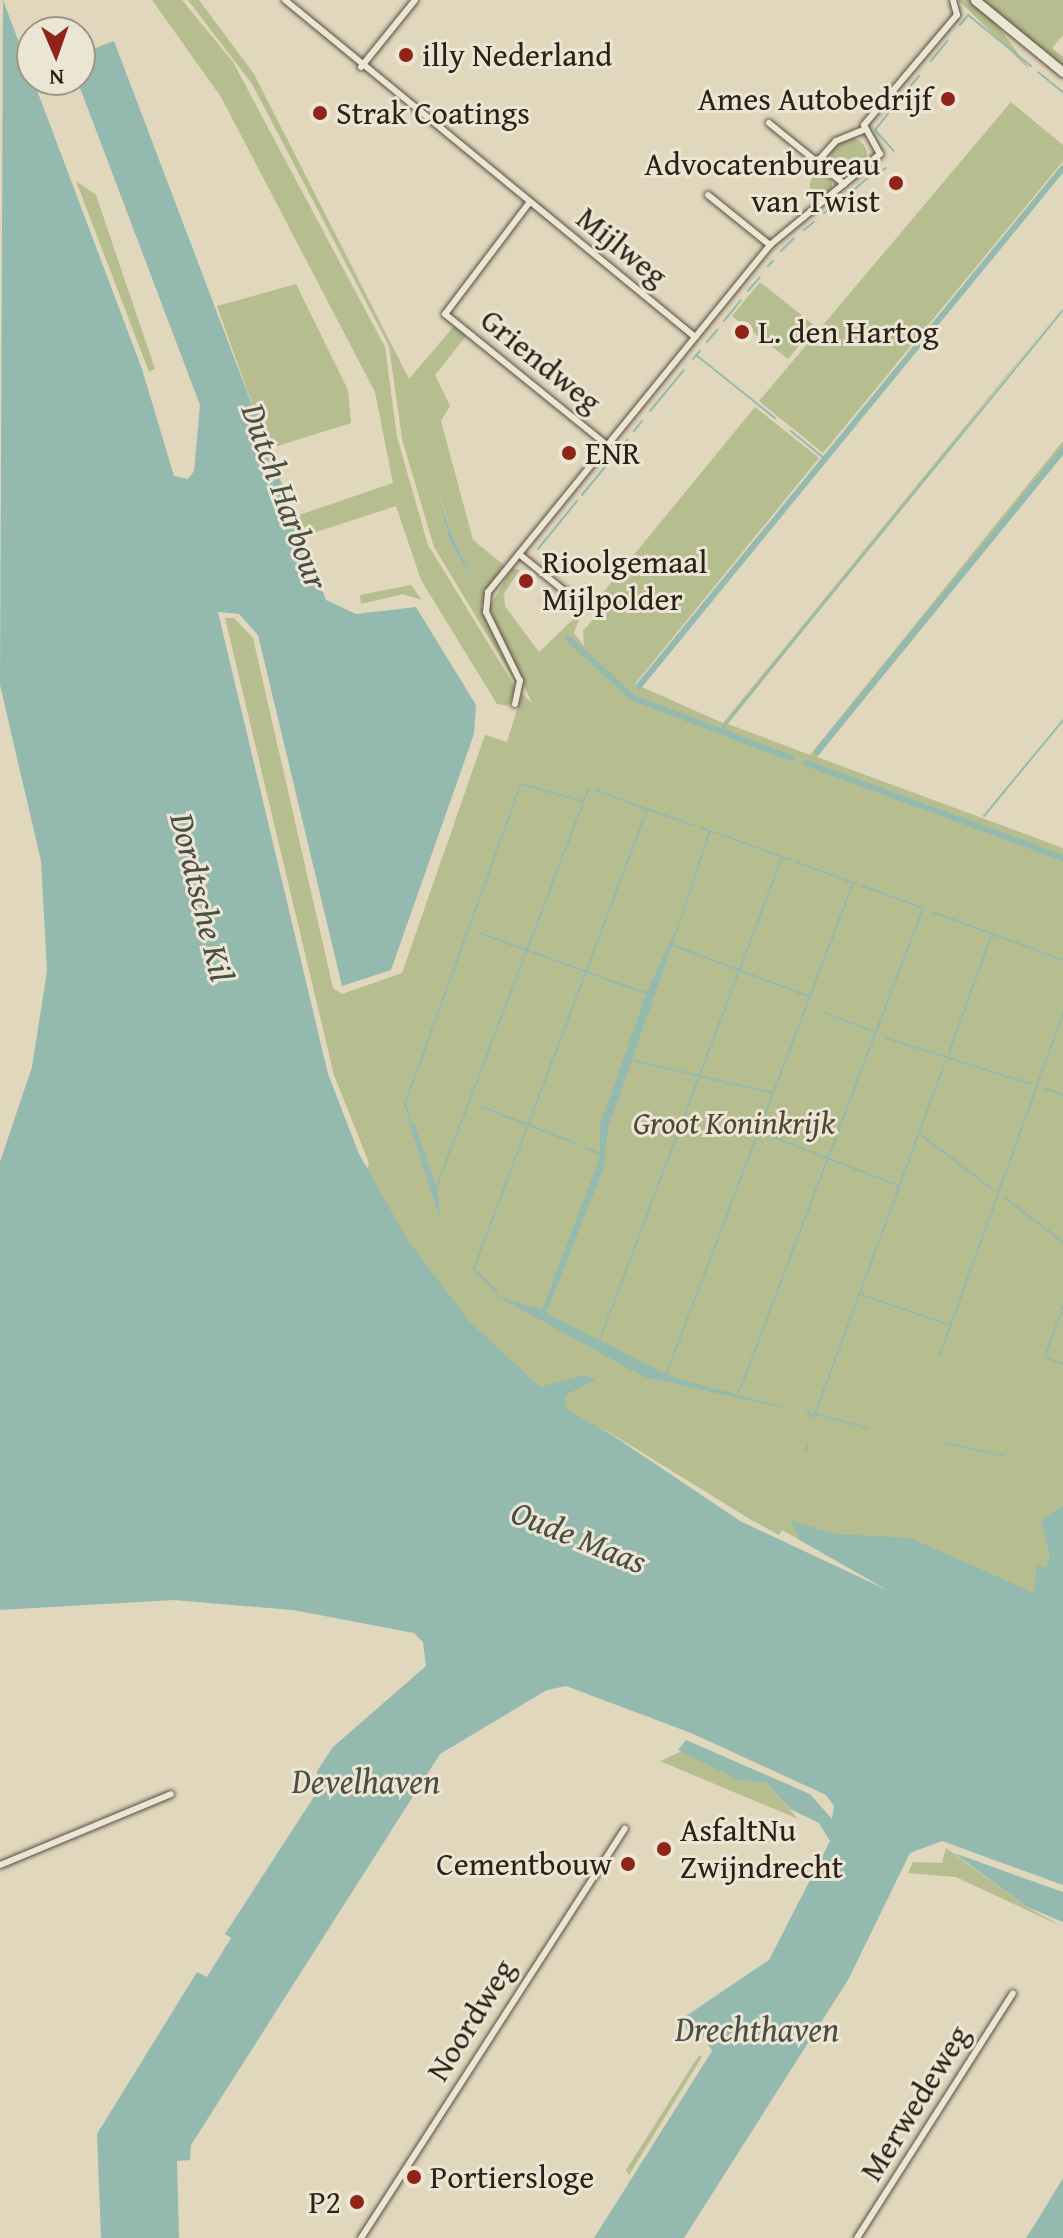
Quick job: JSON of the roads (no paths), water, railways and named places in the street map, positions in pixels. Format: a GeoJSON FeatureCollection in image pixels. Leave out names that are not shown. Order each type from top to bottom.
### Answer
{"type":"FeatureCollection","features":[{"type":"Feature","properties":{"kind":"street","name":"Mijlweg"},"geometry":{"type":"LineString","coordinates":[[285,0],[361,67],[695,337]]}},
{"type":"Feature","properties":{"kind":"street"},"geometry":{"type":"LineString","coordinates":[[361,67],[415,0]]}},
{"type":"Feature","properties":{"kind":"street"},"geometry":{"type":"LineString","coordinates":[[817,162],[836,141],[863,130],[957,15],[953,0]]}},
{"type":"Feature","properties":{"kind":"street"},"geometry":{"type":"LineString","coordinates":[[975,0],[1063,72]]}},
{"type":"Feature","properties":{"kind":"street"},"geometry":{"type":"LineString","coordinates":[[769,123],[844,184]]}},
{"type":"Feature","properties":{"kind":"street"},"geometry":{"type":"LineString","coordinates":[[695,337],[770,245],[880,154],[863,130]]}},
{"type":"Feature","properties":{"kind":"street"},"geometry":{"type":"LineString","coordinates":[[708,195],[770,245]]}},
{"type":"Feature","properties":{"kind":"street","name":"Griendweg"},"geometry":{"type":"LineString","coordinates":[[529,203],[445,314],[607,445]]}},
{"type":"Feature","properties":{"kind":"street","name":"Griendweg"},"geometry":{"type":"LineString","coordinates":[[515,704],[520,681],[484,604],[519,554],[695,337]]}},
{"type":"Feature","properties":{"kind":"street"},"geometry":{"type":"LineString","coordinates":[[519,554],[584,607]]}},
{"type":"Feature","properties":{"kind":"street"},"geometry":{"type":"LineString","coordinates":[[0,1865],[171,1794]]}},
{"type":"Feature","properties":{"kind":"street","name":"Noordweg"},"geometry":{"type":"LineString","coordinates":[[361,2238],[625,1829]]}},
{"type":"Feature","properties":{"kind":"street","name":"Merwedeweg"},"geometry":{"type":"LineString","coordinates":[[857,2238],[1013,1993]]}},
{"type":"Feature","properties":{"kind":"water"},"geometry":{"type":"Polygon","coordinates":[[[3,0],[16,35],[16,96],[39,96],[142,369],[174,476],[188,479],[194,471],[200,405],[83,96],[96,96],[96,48],[114,41],[326,600],[356,614],[416,607],[476,705],[474,734],[391,970],[342,986],[258,635],[239,614],[218,612],[328,1074],[359,1154],[409,1242],[470,1322],[540,1387],[584,1375],[596,1379],[566,1395],[565,1408],[779,1535],[782,1530],[799,1541],[794,1522],[837,1534],[910,1538],[1035,1593],[1036,1566],[1046,1567],[1050,1557],[1041,1520],[1063,1506],[1063,1885],[942,1841],[910,1853],[848,1980],[684,2238],[594,2238],[712,2051],[698,2028],[688,2033],[683,2018],[769,1960],[830,1841],[819,1823],[790,1809],[766,1783],[738,1780],[678,1750],[686,1740],[810,1794],[832,1819],[834,1806],[826,1795],[691,1733],[566,1686],[547,1690],[440,1754],[191,2145],[190,2160],[177,2161],[179,2238],[101,2238],[97,2134],[197,1972],[207,1977],[231,1938],[225,1934],[319,1789],[317,1771],[333,1747],[426,1666],[423,1642],[414,1633],[293,1610],[174,1600],[0,1610],[0,1162],[32,1067],[47,971],[41,861],[0,685],[3,0]]]}},
{"type":"Feature","properties":{"kind":"water"},"geometry":{"type":"Polygon","coordinates":[[[438,493],[450,531],[478,590],[449,539],[438,493]]]}},
{"type":"Feature","properties":{"kind":"water"},"geometry":{"type":"Polygon","coordinates":[[[684,911],[608,1128],[604,1167],[546,1313],[672,1377],[801,1412],[644,1377],[495,1295],[542,1310],[600,1157],[600,1125],[647,992],[684,911]]]}},
{"type":"Feature","properties":{"kind":"water"},"geometry":{"type":"Polygon","coordinates":[[[409,1123],[415,1125],[438,1191],[440,1219],[409,1123]]]}},
{"type":"Feature","properties":{"kind":"water"},"geometry":{"type":"Polygon","coordinates":[[[954,1853],[1063,1892],[1063,1922],[1027,1907],[954,1853]]]}},
{"type":"Feature","properties":{"kind":"water"},"geometry":{"type":"Polygon","coordinates":[[[1063,2178],[1063,2238],[1026,2238],[1037,2221],[1063,2178]]]}},
{"type":"Feature","properties":{"kind":"waterway"},"geometry":{"type":"LineString","coordinates":[[960,25],[968,15],[1031,66]]}},
{"type":"Feature","properties":{"kind":"waterway"},"geometry":{"type":"LineString","coordinates":[[931,61],[947,41]]}},
{"type":"Feature","properties":{"kind":"waterway"},"geometry":{"type":"LineString","coordinates":[[1038,72],[1063,92]]}},
{"type":"Feature","properties":{"kind":"waterway"},"geometry":{"type":"LineString","coordinates":[[903,95],[919,76]]}},
{"type":"Feature","properties":{"kind":"waterway"},"geometry":{"type":"LineString","coordinates":[[890,111],[875,130],[894,151]]}},
{"type":"Feature","properties":{"kind":"waterway"},"geometry":{"type":"LineString","coordinates":[[877,173],[886,168]]}},
{"type":"Feature","properties":{"kind":"waterway"},"geometry":{"type":"LineString","coordinates":[[639,686],[1063,168]]}},
{"type":"Feature","properties":{"kind":"waterway"},"geometry":{"type":"LineString","coordinates":[[845,197],[868,178]]}},
{"type":"Feature","properties":{"kind":"waterway"},"geometry":{"type":"LineString","coordinates":[[824,213],[835,205]]}},
{"type":"Feature","properties":{"kind":"waterway"},"geometry":{"type":"LineString","coordinates":[[804,230],[814,222]]}},
{"type":"Feature","properties":{"kind":"waterway"},"geometry":{"type":"LineString","coordinates":[[781,251],[794,238]]}},
{"type":"Feature","properties":{"kind":"waterway"},"geometry":{"type":"LineString","coordinates":[[768,266],[773,261]]}},
{"type":"Feature","properties":{"kind":"waterway"},"geometry":{"type":"LineString","coordinates":[[748,291],[760,277]]}},
{"type":"Feature","properties":{"kind":"waterway"},"geometry":{"type":"LineString","coordinates":[[724,321],[741,300]]}},
{"type":"Feature","properties":{"kind":"waterway"},"geometry":{"type":"LineString","coordinates":[[720,731],[1063,310]]}},
{"type":"Feature","properties":{"kind":"waterway"},"geometry":{"type":"LineString","coordinates":[[707,342],[717,330]]}},
{"type":"Feature","properties":{"kind":"waterway"},"geometry":{"type":"LineString","coordinates":[[693,359],[700,351]]}},
{"type":"Feature","properties":{"kind":"waterway"},"geometry":{"type":"LineString","coordinates":[[696,355],[775,418]]}},
{"type":"Feature","properties":{"kind":"waterway"},"geometry":{"type":"LineString","coordinates":[[650,411],[684,370]]}},
{"type":"Feature","properties":{"kind":"waterway"},"geometry":{"type":"LineString","coordinates":[[634,431],[642,421]]}},
{"type":"Feature","properties":{"kind":"waterway"},"geometry":{"type":"LineString","coordinates":[[791,431],[824,458]]}},
{"type":"Feature","properties":{"kind":"waterway"},"geometry":{"type":"LineString","coordinates":[[582,495],[628,439]]}},
{"type":"Feature","properties":{"kind":"waterway"},"geometry":{"type":"LineString","coordinates":[[817,752],[1063,450]]}},
{"type":"Feature","properties":{"kind":"waterway"},"geometry":{"type":"LineString","coordinates":[[538,549],[577,501]]}},
{"type":"Feature","properties":{"kind":"waterway"},"geometry":{"type":"LineString","coordinates":[[569,639],[633,698],[791,758]]}},
{"type":"Feature","properties":{"kind":"waterway"},"geometry":{"type":"LineString","coordinates":[[984,816],[1063,720]]}},
{"type":"Feature","properties":{"kind":"waterway"},"geometry":{"type":"LineString","coordinates":[[806,763],[1063,858]]}},
{"type":"Feature","properties":{"kind":"waterway"},"geometry":{"type":"LineString","coordinates":[[411,1122],[405,1104],[521,784],[582,801]]}},
{"type":"Feature","properties":{"kind":"waterway"},"geometry":{"type":"LineString","coordinates":[[436,1188],[589,788]]}},
{"type":"Feature","properties":{"kind":"waterway"},"geometry":{"type":"LineString","coordinates":[[596,790],[646,809]]}},
{"type":"Feature","properties":{"kind":"waterway"},"geometry":{"type":"LineString","coordinates":[[497,1293],[474,1268],[647,809],[695,826]]}},
{"type":"Feature","properties":{"kind":"waterway"},"geometry":{"type":"LineString","coordinates":[[977,827],[979,822]]}},
{"type":"Feature","properties":{"kind":"waterway"},"geometry":{"type":"LineString","coordinates":[[701,828],[716,833]]}},
{"type":"Feature","properties":{"kind":"waterway"},"geometry":{"type":"LineString","coordinates":[[683,913],[710,831]]}},
{"type":"Feature","properties":{"kind":"waterway"},"geometry":{"type":"LineString","coordinates":[[722,835],[791,860]]}},
{"type":"Feature","properties":{"kind":"waterway"},"geometry":{"type":"LineString","coordinates":[[600,1339],[782,857]]}},
{"type":"Feature","properties":{"kind":"waterway"},"geometry":{"type":"LineString","coordinates":[[796,862],[856,884]]}},
{"type":"Feature","properties":{"kind":"waterway"},"geometry":{"type":"LineString","coordinates":[[666,1375],[853,883]]}},
{"type":"Feature","properties":{"kind":"waterway"},"geometry":{"type":"LineString","coordinates":[[739,1392],[923,908],[862,886]]}},
{"type":"Feature","properties":{"kind":"waterway"},"geometry":{"type":"LineString","coordinates":[[933,912],[1063,960]]}},
{"type":"Feature","properties":{"kind":"waterway"},"geometry":{"type":"LineString","coordinates":[[479,933],[646,993]]}},
{"type":"Feature","properties":{"kind":"waterway"},"geometry":{"type":"LineString","coordinates":[[949,1052],[992,934]]}},
{"type":"Feature","properties":{"kind":"waterway"},"geometry":{"type":"LineString","coordinates":[[670,944],[810,997]]}},
{"type":"Feature","properties":{"kind":"waterway"},"geometry":{"type":"LineString","coordinates":[[823,1012],[875,1032]]}},
{"type":"Feature","properties":{"kind":"waterway"},"geometry":{"type":"LineString","coordinates":[[940,1355],[1063,1014]]}},
{"type":"Feature","properties":{"kind":"waterway"},"geometry":{"type":"LineString","coordinates":[[886,1038],[1031,1084]]}},
{"type":"Feature","properties":{"kind":"waterway"},"geometry":{"type":"LineString","coordinates":[[631,1060],[773,1093]]}},
{"type":"Feature","properties":{"kind":"waterway"},"geometry":{"type":"LineString","coordinates":[[869,1428],[815,1414],[945,1062]]}},
{"type":"Feature","properties":{"kind":"waterway"},"geometry":{"type":"LineString","coordinates":[[1044,1088],[1063,1095]]}},
{"type":"Feature","properties":{"kind":"waterway"},"geometry":{"type":"LineString","coordinates":[[482,1107],[577,1144]]}},
{"type":"Feature","properties":{"kind":"waterway"},"geometry":{"type":"LineString","coordinates":[[760,1132],[899,1186]]}},
{"type":"Feature","properties":{"kind":"waterway"},"geometry":{"type":"LineString","coordinates":[[920,1134],[992,1189]]}},
{"type":"Feature","properties":{"kind":"waterway"},"geometry":{"type":"LineString","coordinates":[[586,1148],[603,1155]]}},
{"type":"Feature","properties":{"kind":"waterway"},"geometry":{"type":"LineString","coordinates":[[1005,1198],[1063,1242]]}},
{"type":"Feature","properties":{"kind":"waterway"},"geometry":{"type":"LineString","coordinates":[[862,1295],[947,1324]]}},
{"type":"Feature","properties":{"kind":"waterway"},"geometry":{"type":"LineString","coordinates":[[1063,1306],[1045,1357],[1063,1364]]}},
{"type":"Feature","properties":{"kind":"waterway"},"geometry":{"type":"LineString","coordinates":[[807,1410],[814,1417]]}},
{"type":"Feature","properties":{"kind":"waterway"},"geometry":{"type":"LineString","coordinates":[[945,1443],[1004,1456]]}},
{"type":"Feature","properties":{"kind":"waterway"},"geometry":{"type":"LineString","coordinates":[[806,1452],[808,1445]]}},
{"type":"Feature","properties":{"kind":"waterway"},"geometry":{"type":"LineString","coordinates":[[791,1520],[796,1529]]}},
{"type":"Feature","properties":{"kind":"place","name":"illy Nederland"},"geometry":{"type":"Point","coordinates":[406,55]}},
{"type":"Feature","properties":{"kind":"place","name":"Ames Autobedrijf"},"geometry":{"type":"Point","coordinates":[948,99]}},
{"type":"Feature","properties":{"kind":"place","name":"Strak Coatings"},"geometry":{"type":"Point","coordinates":[320,113]}},
{"type":"Feature","properties":{"kind":"place","name":"Advocatenbureau van Twist"},"geometry":{"type":"Point","coordinates":[896,183]}},
{"type":"Feature","properties":{"kind":"place","name":"L. den Hartog"},"geometry":{"type":"Point","coordinates":[742,332]}},
{"type":"Feature","properties":{"kind":"place","name":"ENR"},"geometry":{"type":"Point","coordinates":[569,453]}},
{"type":"Feature","properties":{"kind":"place","name":"Rioolgemaal Mijlpolder"},"geometry":{"type":"Point","coordinates":[526,581]}},
{"type":"Feature","properties":{"kind":"place","name":"AsfaltNu Zwijndrecht"},"geometry":{"type":"Point","coordinates":[664,1849]}},
{"type":"Feature","properties":{"kind":"place","name":"Cementbouw"},"geometry":{"type":"Point","coordinates":[628,1864]}},
{"type":"Feature","properties":{"kind":"place","name":"Portiersloge"},"geometry":{"type":"Point","coordinates":[414,2177]}},
{"type":"Feature","properties":{"kind":"place","name":"P2"},"geometry":{"type":"Point","coordinates":[357,2202]}},
{"type":"Feature","properties":{"kind":"water label","name":"Dutch Harbour"},"geometry":{"type":"Point","coordinates":[286,496]}},
{"type":"Feature","properties":{"kind":"water label","name":"Dordtsche Kil"},"geometry":{"type":"Point","coordinates":[203,897]}},
{"type":"Feature","properties":{"kind":"water label","name":"Oude Maas"},"geometry":{"type":"Point","coordinates":[579,1536]}},
{"type":"Feature","properties":{"kind":"water label","name":"Develhaven"},"geometry":{"type":"Point","coordinates":[366,1781]}},
{"type":"Feature","properties":{"kind":"water label","name":"Drechthaven"},"geometry":{"type":"Point","coordinates":[757,2029]}},
{"type":"Feature","properties":{"kind":"park label","name":"Groot Koninkrijk"},"geometry":{"type":"Point","coordinates":[734,1123]}}]}
